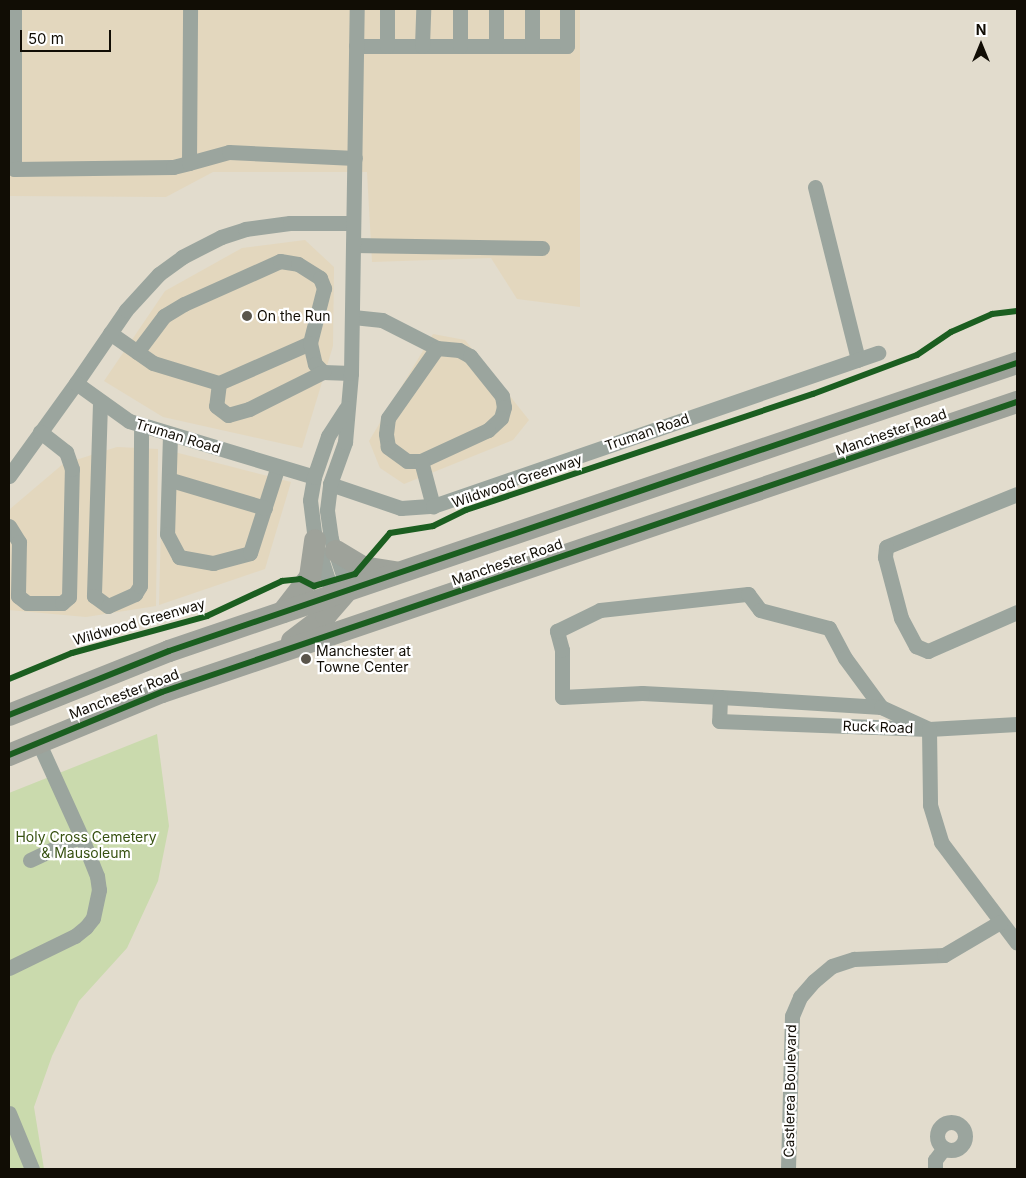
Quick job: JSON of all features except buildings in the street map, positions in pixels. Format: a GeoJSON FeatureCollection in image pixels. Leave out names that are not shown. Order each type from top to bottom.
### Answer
{"type":"FeatureCollection","features":[{"type":"Feature","properties":{"kind":"highway","name":"Manchester Road"},"geometry":{"type":"LineString","coordinates":[[9,715],[105,674],[283,612],[340,596],[401,572],[1017,363]]}},
{"type":"Feature","properties":{"kind":"highway","name":"Manchester Road"},"geometry":{"type":"LineString","coordinates":[[9,755],[38,741],[162,692],[1017,402]]}},
{"type":"Feature","properties":{"kind":"highway"},"geometry":{"type":"LineString","coordinates":[[283,612],[310,577],[315,540]]}},
{"type":"Feature","properties":{"kind":"highway"},"geometry":{"type":"LineString","coordinates":[[336,551],[363,567],[401,572]]}},
{"type":"Feature","properties":{"kind":"highway"},"geometry":{"type":"LineString","coordinates":[[275,654],[340,596],[350,611],[378,619]]}},
{"type":"Feature","properties":{"kind":"street"},"geometry":{"type":"LineString","coordinates":[[14,9],[14,169],[173,167],[229,152],[355,158]]}},
{"type":"Feature","properties":{"kind":"street"},"geometry":{"type":"LineString","coordinates":[[189,163],[190,9]]}},
{"type":"Feature","properties":{"kind":"street"},"geometry":{"type":"LineString","coordinates":[[340,596],[336,551],[328,524],[330,484],[345,442],[351,373],[357,9]]}},
{"type":"Feature","properties":{"kind":"street"},"geometry":{"type":"LineString","coordinates":[[387,9],[387,46]]}},
{"type":"Feature","properties":{"kind":"street"},"geometry":{"type":"LineString","coordinates":[[422,46],[423,9]]}},
{"type":"Feature","properties":{"kind":"street"},"geometry":{"type":"LineString","coordinates":[[460,9],[460,46]]}},
{"type":"Feature","properties":{"kind":"street"},"geometry":{"type":"LineString","coordinates":[[496,9],[496,46]]}},
{"type":"Feature","properties":{"kind":"street"},"geometry":{"type":"LineString","coordinates":[[532,9],[532,46]]}},
{"type":"Feature","properties":{"kind":"street"},"geometry":{"type":"LineString","coordinates":[[356,46],[567,46],[567,9]]}},
{"type":"Feature","properties":{"kind":"street"},"geometry":{"type":"LineString","coordinates":[[815,187],[858,360]]}},
{"type":"Feature","properties":{"kind":"street"},"geometry":{"type":"LineString","coordinates":[[9,476],[76,384],[110,333],[159,274],[182,257],[221,237],[268,225],[354,222]]}},
{"type":"Feature","properties":{"kind":"street"},"geometry":{"type":"LineString","coordinates":[[353,245],[542,248]]}},
{"type":"Feature","properties":{"kind":"street"},"geometry":{"type":"LineString","coordinates":[[137,352],[164,316],[184,304],[280,262],[298,264],[320,278],[324,288],[310,343],[315,364],[322,372]]}},
{"type":"Feature","properties":{"kind":"street"},"geometry":{"type":"LineString","coordinates":[[353,317],[382,320],[397,325],[437,348],[459,350],[470,356],[502,396],[504,407],[501,418],[488,430],[421,461],[407,461],[396,456],[388,447],[386,434],[388,418],[437,348]]}},
{"type":"Feature","properties":{"kind":"street"},"geometry":{"type":"LineString","coordinates":[[110,333],[153,363],[219,383],[310,343]]}},
{"type":"Feature","properties":{"kind":"street","name":"Truman Road"},"geometry":{"type":"LineString","coordinates":[[330,484],[401,508],[433,506],[878,353]]}},
{"type":"Feature","properties":{"kind":"street"},"geometry":{"type":"LineString","coordinates":[[219,383],[216,406],[228,415],[250,409],[322,372],[351,373]]}},
{"type":"Feature","properties":{"kind":"street","name":"Truman Road"},"geometry":{"type":"LineString","coordinates":[[76,384],[100,403],[141,426],[314,477]]}},
{"type":"Feature","properties":{"kind":"street"},"geometry":{"type":"LineString","coordinates":[[100,403],[94,596],[108,606],[135,594],[140,586],[141,426]]}},
{"type":"Feature","properties":{"kind":"street"},"geometry":{"type":"LineString","coordinates":[[340,596],[315,540],[310,511],[314,477],[328,436],[347,407]]}},
{"type":"Feature","properties":{"kind":"street"},"geometry":{"type":"LineString","coordinates":[[9,526],[19,542],[18,596],[27,604],[62,603],[69,597],[72,469],[66,452],[40,432]]}},
{"type":"Feature","properties":{"kind":"street"},"geometry":{"type":"LineString","coordinates":[[170,435],[171,480],[167,534],[178,557],[213,564],[250,553],[278,466]]}},
{"type":"Feature","properties":{"kind":"street"},"geometry":{"type":"LineString","coordinates":[[421,461],[433,506]]}},
{"type":"Feature","properties":{"kind":"street"},"geometry":{"type":"LineString","coordinates":[[171,480],[265,508]]}},
{"type":"Feature","properties":{"kind":"street"},"geometry":{"type":"LineString","coordinates":[[1017,494],[886,547],[885,557],[901,618],[916,646],[928,651],[1017,612]]}},
{"type":"Feature","properties":{"kind":"street"},"geometry":{"type":"LineString","coordinates":[[881,707],[845,658],[829,628],[760,610],[748,594],[600,610],[557,631],[562,650],[562,697],[642,693],[881,707],[929,729],[932,821],[941,842],[1017,943]]}},
{"type":"Feature","properties":{"kind":"street","name":"Ruck Road"},"geometry":{"type":"LineString","coordinates":[[720,697],[719,721],[929,729],[1017,724]]}},
{"type":"Feature","properties":{"kind":"street"},"geometry":{"type":"LineString","coordinates":[[9,968],[75,936],[93,918],[99,890],[97,876],[81,836],[38,741]]}},
{"type":"Feature","properties":{"kind":"street"},"geometry":{"type":"LineString","coordinates":[[30,860],[81,836]]}},
{"type":"Feature","properties":{"kind":"street","name":"Castlerea Boulevard"},"geometry":{"type":"LineString","coordinates":[[788,1169],[792,1016],[800,997],[814,981],[832,966],[854,959],[944,954],[1000,922]]}},
{"type":"Feature","properties":{"kind":"street"},"geometry":{"type":"LineString","coordinates":[[9,1113],[32,1169]]}},
{"type":"Feature","properties":{"kind":"street"},"geometry":{"type":"LineString","coordinates":[[935,1169],[935,1160],[944,1148]]}},
{"type":"Feature","properties":{"kind":"shaded area"},"geometry":{"type":"Polygon","coordinates":[[[9,9],[580,9],[580,307],[517,299],[491,258],[372,262],[367,172],[213,172],[166,197],[9,196],[9,9]]]}},
{"type":"Feature","properties":{"kind":"shaded area"},"geometry":{"type":"Polygon","coordinates":[[[305,240],[334,267],[333,346],[302,448],[163,417],[104,381],[165,291],[242,248],[305,240]]]}},
{"type":"Feature","properties":{"kind":"shaded area"},"geometry":{"type":"Polygon","coordinates":[[[433,334],[465,340],[529,420],[513,440],[404,484],[380,468],[369,441],[433,334]]]}},
{"type":"Feature","properties":{"kind":"shaded area"},"geometry":{"type":"Polygon","coordinates":[[[117,447],[158,449],[156,606],[86,617],[9,610],[10,509],[63,464],[117,447]]]}},
{"type":"Feature","properties":{"kind":"shaded area"},"geometry":{"type":"Polygon","coordinates":[[[163,449],[291,482],[265,569],[159,605],[163,449]]]}},
{"type":"Feature","properties":{"kind":"green space","name":"Holy Cross Cemetery & Mausoleum"},"geometry":{"type":"Polygon","coordinates":[[[157,734],[169,826],[158,881],[127,948],[79,1001],[52,1056],[34,1107],[44,1169],[9,1169],[9,793],[157,734]]]}},
{"type":"Feature","properties":{"kind":"cycle path","name":"Wildwood Greenway"},"geometry":{"type":"LineString","coordinates":[[9,679],[72,653],[207,616],[282,581],[300,579],[314,586],[355,574],[390,533],[433,526],[466,510],[813,394],[917,355],[951,332],[992,314],[1017,311]]}},
{"type":"Feature","properties":{"kind":"cycle path"},"geometry":{"type":"LineString","coordinates":[[9,715],[169,651],[1017,363]]}},
{"type":"Feature","properties":{"kind":"cycle path"},"geometry":{"type":"LineString","coordinates":[[9,755],[162,692],[1017,402]]}},
{"type":"Feature","properties":{"kind":"place","name":"On the Run"},"geometry":{"type":"Point","coordinates":[247,316]}},
{"type":"Feature","properties":{"kind":"place","name":"Manchester at Towne Center"},"geometry":{"type":"Point","coordinates":[306,659]}}]}
